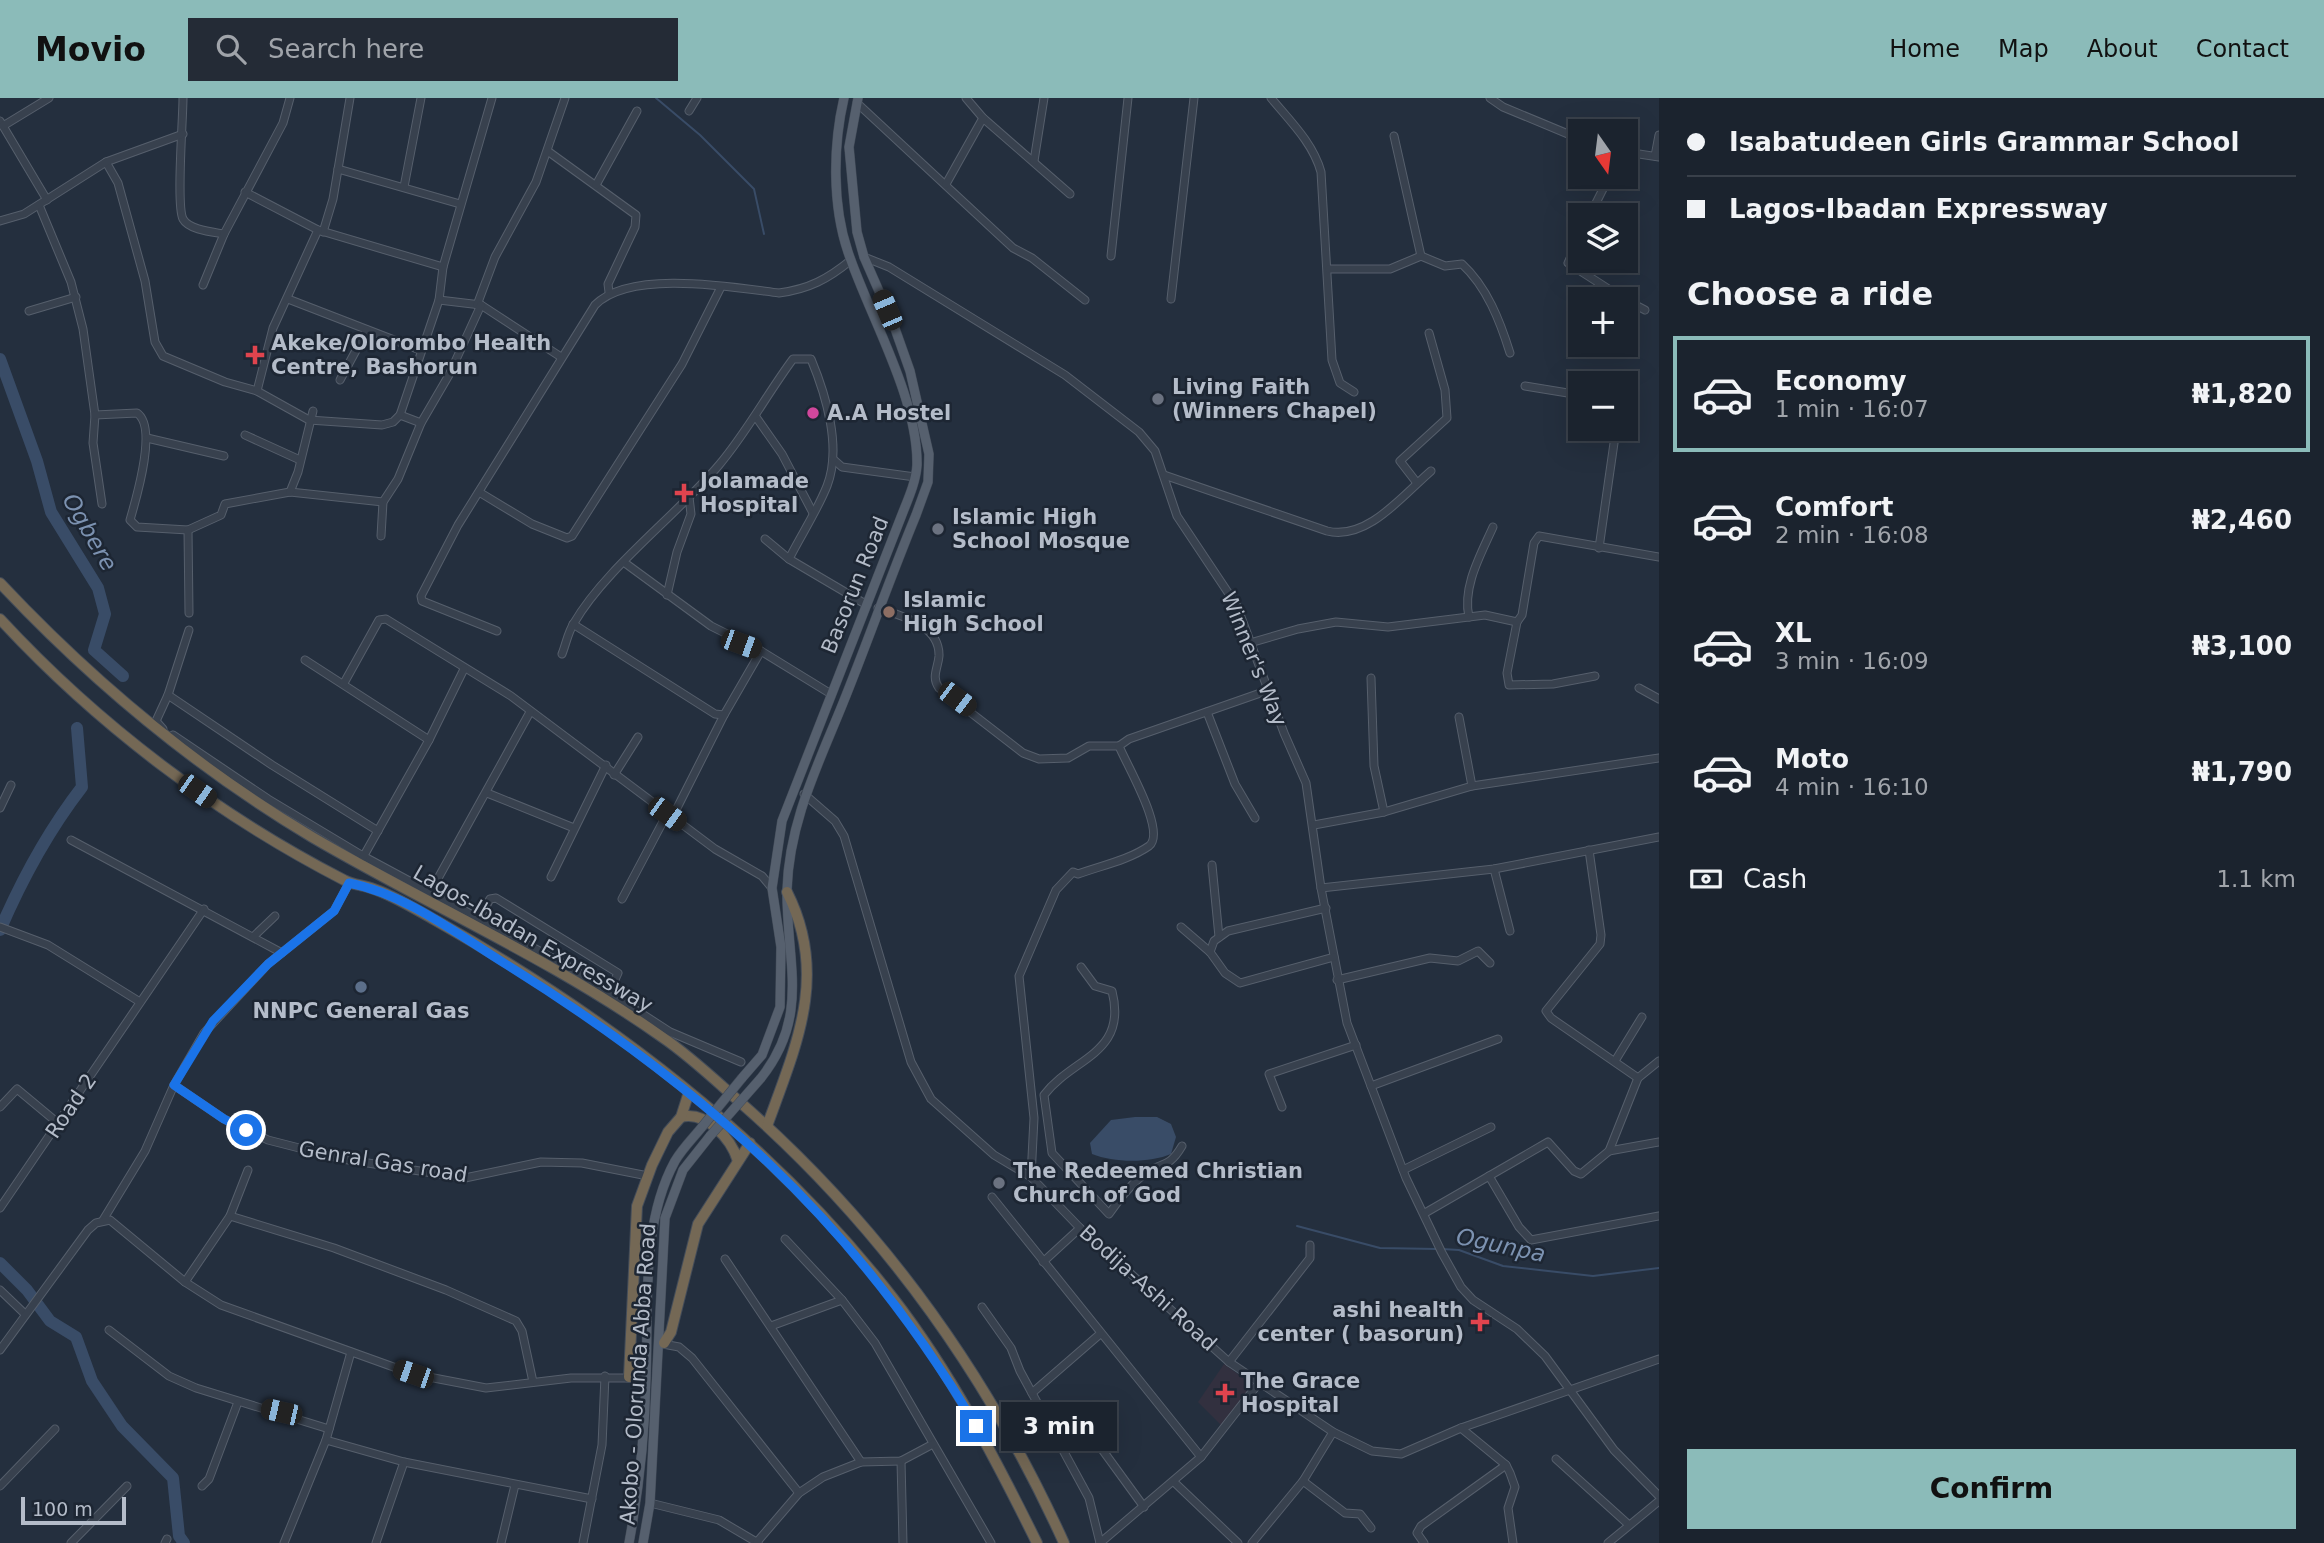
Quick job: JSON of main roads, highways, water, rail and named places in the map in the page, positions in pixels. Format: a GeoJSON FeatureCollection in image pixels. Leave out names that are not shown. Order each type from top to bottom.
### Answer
{"type":"FeatureCollection","features":[{"type":"Feature","properties":{"kind":"highway","name":"Lagos-Ibadan Expressway"},"geometry":{"type":"LineString","coordinates":[[0,583],[80,666],[161,734],[226,782],[598,994],[664,1038],[767,1126],[822,1180],[919,1293],[971,1370],[1015,1444],[1064,1543]]}},
{"type":"Feature","properties":{"kind":"highway","name":"Lagos-Ibadan Expressway"},"geometry":{"type":"LineString","coordinates":[[0,619],[63,682],[153,759],[260,832],[349,883],[372,888],[435,920],[588,1016],[750,1143],[824,1218],[893,1298],[983,1438],[1037,1543]]}},
{"type":"Feature","properties":{"kind":"highway"},"geometry":{"type":"LineString","coordinates":[[767,1126],[803,1026],[806,1007],[806,951],[800,918],[787,892]]}},
{"type":"Feature","properties":{"kind":"highway"},"geometry":{"type":"LineString","coordinates":[[629,1377],[633,1242],[637,1206],[668,1132],[681,1117],[689,1093]]}},
{"type":"Feature","properties":{"kind":"highway"},"geometry":{"type":"LineString","coordinates":[[681,1117],[697,1116],[724,1135],[738,1161]]}},
{"type":"Feature","properties":{"kind":"highway"},"geometry":{"type":"LineString","coordinates":[[664,1343],[677,1312],[690,1246],[698,1224],[750,1143]]}},
{"type":"Feature","properties":{"kind":"main road","name":"Basorun Road"},"geometry":{"type":"LineString","coordinates":[[702,1127],[761,1055],[780,1007],[781,947],[772,888],[784,813],[904,512],[915,477],[912,437],[896,374],[851,260],[844,234],[835,147],[844,98]]}},
{"type":"Feature","properties":{"kind":"main road","name":"Basorun Road"},"geometry":{"type":"LineString","coordinates":[[761,1078],[786,1037],[792,1012],[794,972],[787,892],[795,823],[804,794],[916,516],[930,466],[924,425],[893,323],[864,257],[857,232],[849,160],[850,134],[857,101]]}},
{"type":"Feature","properties":{"kind":"main road"},"geometry":{"type":"LineString","coordinates":[[904,512],[916,516]]}},
{"type":"Feature","properties":{"kind":"main road","name":"Akobo - Olorunda Abba Road"},"geometry":{"type":"LineString","coordinates":[[643,1543],[650,1503],[665,1218],[683,1170],[761,1078]]}},
{"type":"Feature","properties":{"kind":"main road","name":"Akobo - Olorunda Abba Road"},"geometry":{"type":"LineString","coordinates":[[629,1543],[636,1503],[646,1378],[654,1221],[676,1160],[702,1127]]}},
{"type":"Feature","properties":{"kind":"water"},"geometry":{"type":"Polygon","coordinates":[[[1157,1117],[1171,1124],[1176,1137],[1171,1154],[1132,1161],[1092,1154],[1090,1143],[1111,1120],[1157,1117]]]}},
{"type":"Feature","properties":{"kind":"waterway"},"geometry":{"type":"LineString","coordinates":[[656,98],[700,135],[754,189],[764,234]]}},
{"type":"Feature","properties":{"kind":"waterway","name":"Ogbere"},"geometry":{"type":"LineString","coordinates":[[0,359],[37,461],[51,512],[98,588],[105,614],[94,650],[123,676]]}},
{"type":"Feature","properties":{"kind":"waterway","name":"Ogbere"},"geometry":{"type":"LineString","coordinates":[[0,930],[36,856],[82,787],[77,728]]}},
{"type":"Feature","properties":{"kind":"waterway","name":"Ogunpa"},"geometry":{"type":"LineString","coordinates":[[1297,1226],[1380,1248],[1437,1249]]}},
{"type":"Feature","properties":{"kind":"waterway","name":"Ogunpa"},"geometry":{"type":"LineString","coordinates":[[1442,1249],[1459,1250],[1503,1266],[1593,1276],[1659,1268]]}},
{"type":"Feature","properties":{"kind":"waterway"},"geometry":{"type":"LineString","coordinates":[[0,1263],[27,1290],[50,1321],[76,1337],[92,1381],[122,1426],[173,1478],[179,1536],[184,1543]]}},
{"type":"Feature","properties":{"kind":"place","name":"Akeke/Olorombo Health Centre, Bashorun"},"geometry":{"type":"Point","coordinates":[255,355]}},
{"type":"Feature","properties":{"kind":"place","name":"Living Faith (Winners Chapel)"},"geometry":{"type":"Point","coordinates":[1158,399]}},
{"type":"Feature","properties":{"kind":"place","name":"A.A Hostel"},"geometry":{"type":"Point","coordinates":[813,413]}},
{"type":"Feature","properties":{"kind":"place","name":"Jolamade Hospital"},"geometry":{"type":"Point","coordinates":[684,493]}},
{"type":"Feature","properties":{"kind":"place","name":"Islamic High School Mosque"},"geometry":{"type":"Point","coordinates":[938,529]}},
{"type":"Feature","properties":{"kind":"place","name":"Islamic High School"},"geometry":{"type":"Point","coordinates":[889,612]}},
{"type":"Feature","properties":{"kind":"place","name":"NNPC General Gas"},"geometry":{"type":"Point","coordinates":[361,987]}},
{"type":"Feature","properties":{"kind":"place","name":"The Redeemed Christian Church of God"},"geometry":{"type":"Point","coordinates":[999,1183]}},
{"type":"Feature","properties":{"kind":"place","name":"ashi health center ( basorun)"},"geometry":{"type":"Point","coordinates":[1480,1322]}},
{"type":"Feature","properties":{"kind":"place","name":"The Grace Hospital"},"geometry":{"type":"Point","coordinates":[1225,1393]}}]}
